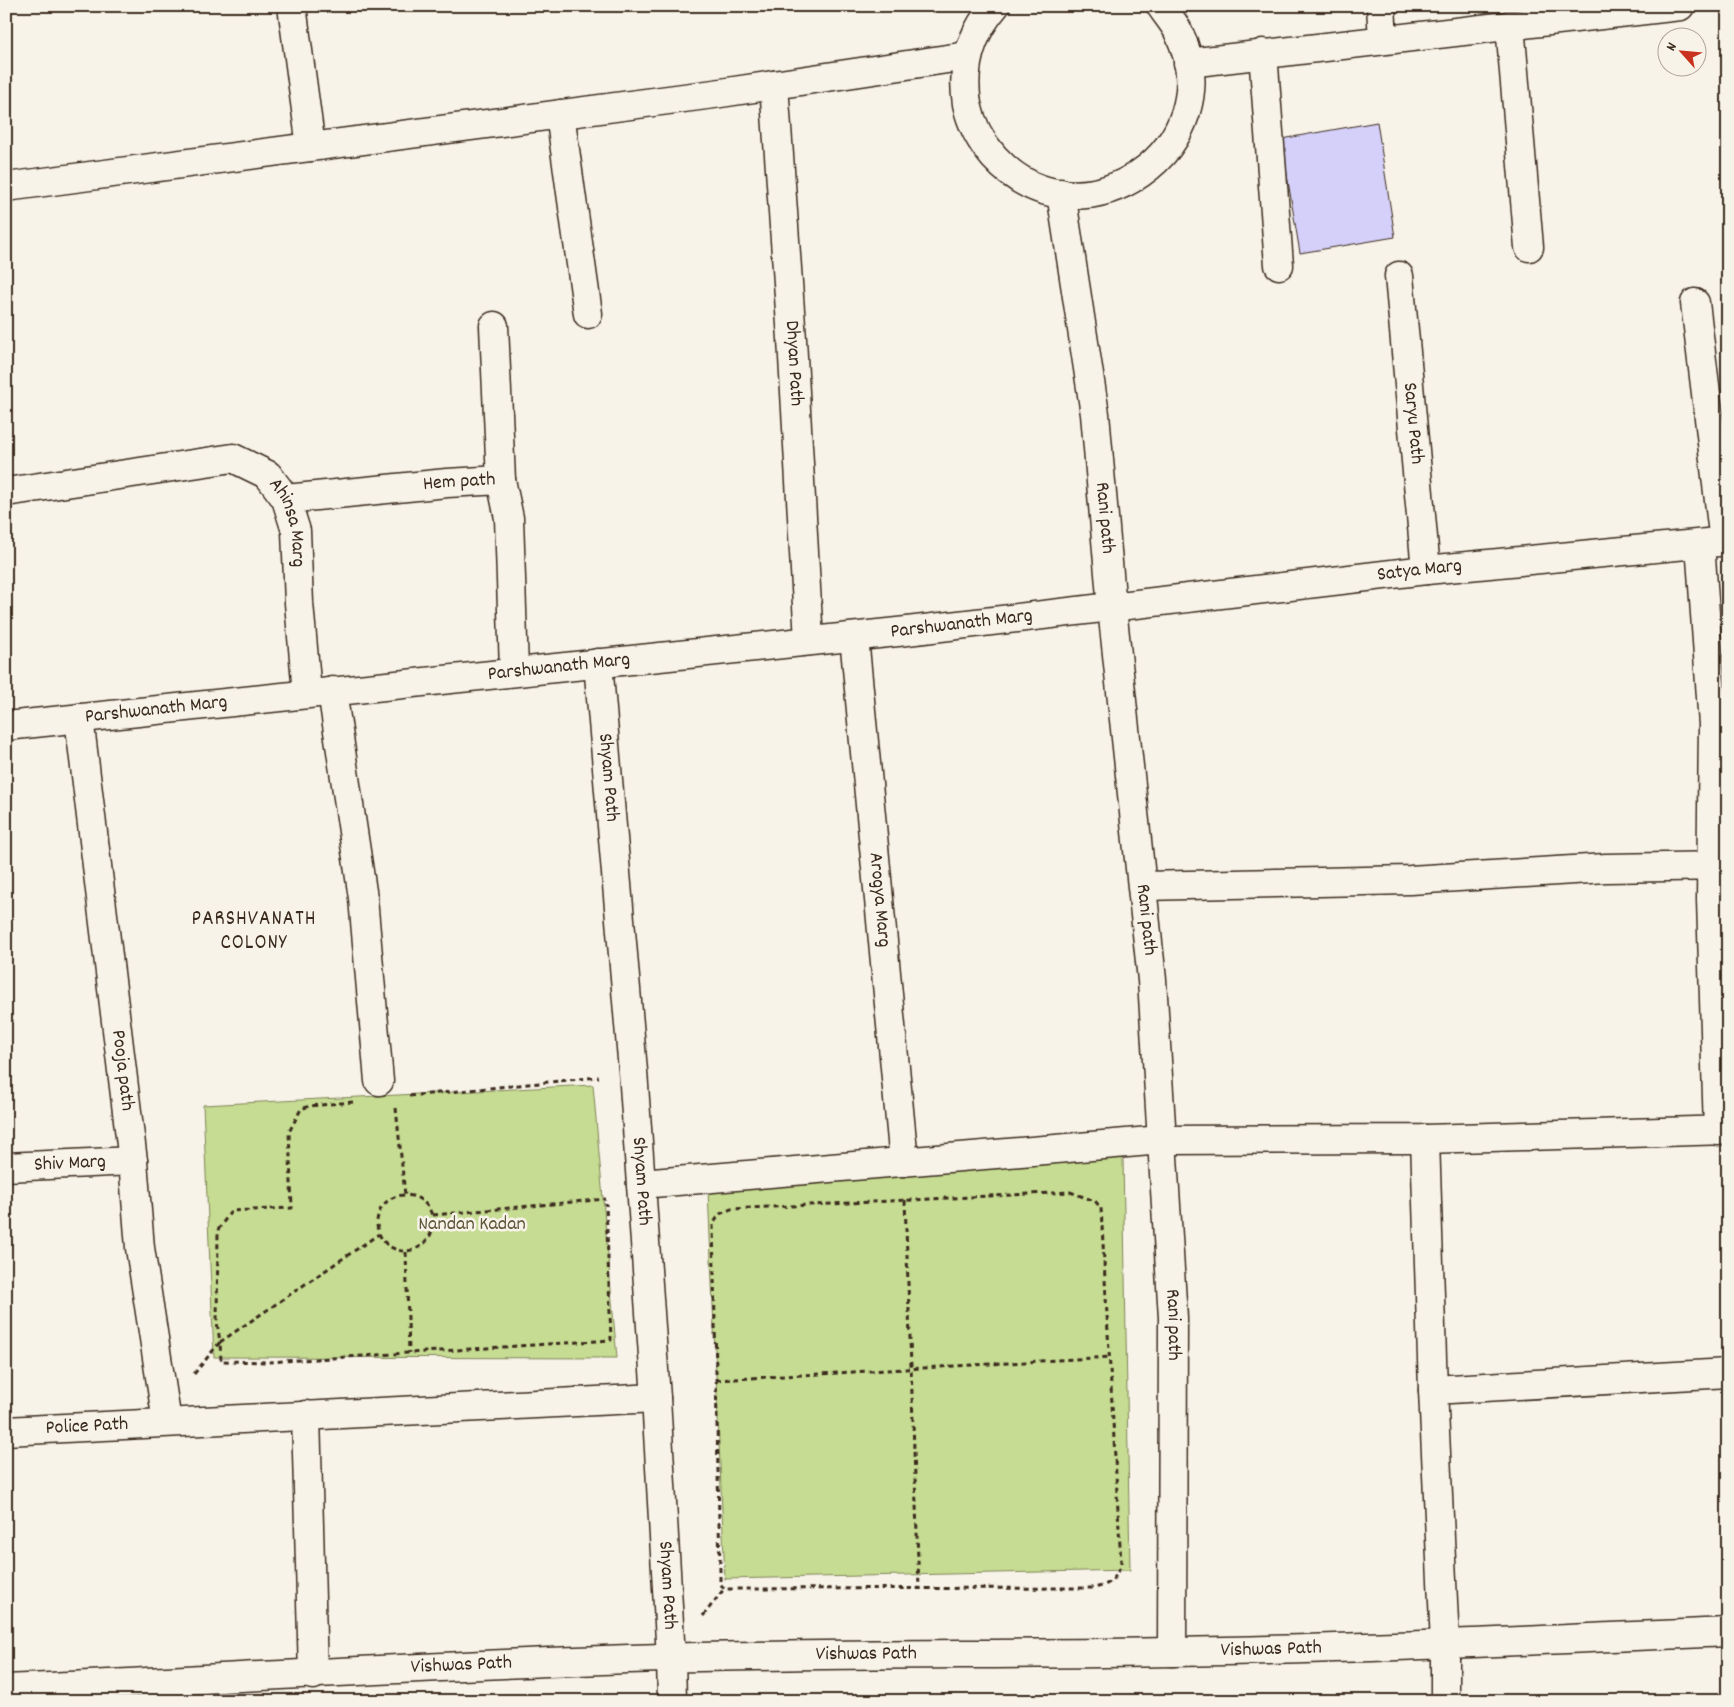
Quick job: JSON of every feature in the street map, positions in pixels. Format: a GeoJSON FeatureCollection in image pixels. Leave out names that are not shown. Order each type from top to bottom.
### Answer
{"type":"FeatureCollection","features":[{"type":"Feature","properties":{"kind":"street"},"geometry":{"type":"LineString","coordinates":[[292,6],[311,147]]}},
{"type":"Feature","properties":{"kind":"street"},"geometry":{"type":"LineString","coordinates":[[995,6],[982,22],[967,56],[964,87],[970,118],[984,146],[1004,168],[1031,185],[1061,193],[1091,194],[1120,186],[1146,171],[1167,149],[1182,123],[1189,93],[1188,63],[1178,32],[1161,6]]}},
{"type":"Feature","properties":{"kind":"street"},"geometry":{"type":"LineString","coordinates":[[1381,6],[1383,39]]}},
{"type":"Feature","properties":{"kind":"street"},"geometry":{"type":"LineString","coordinates":[[1188,63],[1635,9],[1680,6]]}},
{"type":"Feature","properties":{"kind":"street"},"geometry":{"type":"LineString","coordinates":[[1510,25],[1529,247]]}},
{"type":"Feature","properties":{"kind":"street"},"geometry":{"type":"LineString","coordinates":[[1263,54],[1279,264]]}},
{"type":"Feature","properties":{"kind":"street"},"geometry":{"type":"LineString","coordinates":[[6,187],[774,85],[967,56]]}},
{"type":"Feature","properties":{"kind":"street","name":"Dhyan Path"},"geometry":{"type":"LineString","coordinates":[[774,85],[793,349],[809,641]]}},
{"type":"Feature","properties":{"kind":"street"},"geometry":{"type":"LineString","coordinates":[[560,114],[588,314]]}},
{"type":"Feature","properties":{"kind":"street","name":"Rani path"},"geometry":{"type":"LineString","coordinates":[[1061,193],[1095,414],[1112,608],[1152,980],[1172,1318],[1172,1652]]}},
{"type":"Feature","properties":{"kind":"street","name":"Saryu Path"},"geometry":{"type":"LineString","coordinates":[[1399,276],[1426,570]]}},
{"type":"Feature","properties":{"kind":"street"},"geometry":{"type":"LineString","coordinates":[[641,1184],[1162,1140],[1426,1139],[1723,1130],[1719,867],[1713,725],[1717,542],[1695,303]]}},
{"type":"Feature","properties":{"kind":"street"},"geometry":{"type":"LineString","coordinates":[[494,326],[501,480]]}},
{"type":"Feature","properties":{"kind":"street","name":"Ahinsa Marg"},"geometry":{"type":"LineString","coordinates":[[6,492],[233,458],[268,475],[286,499],[296,531],[299,604],[320,692],[363,898],[379,1081]]}},
{"type":"Feature","properties":{"kind":"street","name":"Hem path"},"geometry":{"type":"LineString","coordinates":[[286,499],[446,483],[501,480],[509,518],[514,671]]}},
{"type":"Feature","properties":{"kind":"street","name":"Satya Marg"},"geometry":{"type":"LineString","coordinates":[[1112,608],[1426,570],[1717,542]]}},
{"type":"Feature","properties":{"kind":"street","name":"Parshwanath Marg"},"geometry":{"type":"LineString","coordinates":[[6,726],[1112,608]]}},
{"type":"Feature","properties":{"kind":"street","name":"Arogya Marg"},"geometry":{"type":"LineString","coordinates":[[854,637],[904,1162]]}},
{"type":"Feature","properties":{"kind":"street","name":"Shyam Path"},"geometry":{"type":"LineString","coordinates":[[598,663],[641,1184],[656,1398],[672,1701]]}},
{"type":"Feature","properties":{"kind":"street","name":"Pooja path"},"geometry":{"type":"LineString","coordinates":[[78,718],[133,1161],[140,1248],[166,1416]]}},
{"type":"Feature","properties":{"kind":"street"},"geometry":{"type":"LineString","coordinates":[[1142,886],[1410,880],[1606,868],[1719,867]]}},
{"type":"Feature","properties":{"kind":"street"},"geometry":{"type":"LineString","coordinates":[[1426,1139],[1433,1390],[1445,1644],[1445,1701]]}},
{"type":"Feature","properties":{"kind":"street","name":"Shiv Marg"},"geometry":{"type":"LineString","coordinates":[[6,1167],[133,1161]]}},
{"type":"Feature","properties":{"kind":"street"},"geometry":{"type":"LineString","coordinates":[[1433,1390],[1728,1374]]}},
{"type":"Feature","properties":{"kind":"street","name":"Police Path"},"geometry":{"type":"LineString","coordinates":[[6,1431],[166,1416],[306,1416],[656,1398]]}},
{"type":"Feature","properties":{"kind":"street"},"geometry":{"type":"LineString","coordinates":[[306,1416],[313,1675]]}},
{"type":"Feature","properties":{"kind":"street","name":"Vishwas Path"},"geometry":{"type":"LineString","coordinates":[[6,1689],[313,1675],[511,1663],[671,1658],[1172,1652],[1445,1644],[1728,1632]]}},
{"type":"Feature","properties":{"kind":"path"},"geometry":{"type":"LineString","coordinates":[[405,1096],[602,1076],[602,1086]]}},
{"type":"Feature","properties":{"kind":"path"},"geometry":{"type":"LineString","coordinates":[[357,1101],[309,1106],[301,1109],[289,1132],[292,1208],[231,1211],[225,1217],[218,1230],[217,1322],[221,1361],[269,1362],[611,1340],[606,1190]]}},
{"type":"Feature","properties":{"kind":"path"},"geometry":{"type":"LineString","coordinates":[[396,1107],[405,1195]]}},
{"type":"Feature","properties":{"kind":"path"},"geometry":{"type":"LineString","coordinates":[[1070,1192],[1095,1201],[1101,1208],[1110,1357],[1121,1564],[1113,1580],[1103,1587],[724,1589],[720,1583],[713,1224],[720,1214],[731,1209],[1070,1192]]}},
{"type":"Feature","properties":{"kind":"path"},"geometry":{"type":"LineString","coordinates":[[405,1195],[422,1200],[433,1215],[434,1224],[428,1240],[422,1246],[406,1252],[390,1248],[379,1234],[377,1226],[381,1208],[396,1196],[405,1195]]}},
{"type":"Feature","properties":{"kind":"path"},"geometry":{"type":"LineString","coordinates":[[433,1215],[606,1199]]}},
{"type":"Feature","properties":{"kind":"path"},"geometry":{"type":"LineString","coordinates":[[905,1200],[920,1588]]}},
{"type":"Feature","properties":{"kind":"path"},"geometry":{"type":"LineString","coordinates":[[166,1416],[220,1342],[379,1234]]}},
{"type":"Feature","properties":{"kind":"path"},"geometry":{"type":"LineString","coordinates":[[406,1252],[409,1353]]}},
{"type":"Feature","properties":{"kind":"path"},"geometry":{"type":"LineString","coordinates":[[716,1380],[1110,1357]]}},
{"type":"Feature","properties":{"kind":"green space","name":"Nandan Kadan"},"geometry":{"type":"Polygon","coordinates":[[[593,1085],[617,1358],[214,1357],[203,1105],[593,1085]]]}},
{"type":"Feature","properties":{"kind":"green space"},"geometry":{"type":"Polygon","coordinates":[[[1123,1157],[1130,1570],[725,1579],[708,1191],[1123,1157]]]}},
{"type":"Feature","properties":{"kind":"building"},"geometry":{"type":"Polygon","coordinates":[[[1377,122],[1395,237],[1300,253],[1281,139],[1377,122]]]}},
{"type":"Feature","properties":{"kind":"district","name":"PARSHVANATH COLONY"},"geometry":{"type":"Point","coordinates":[254,932]}}]}
